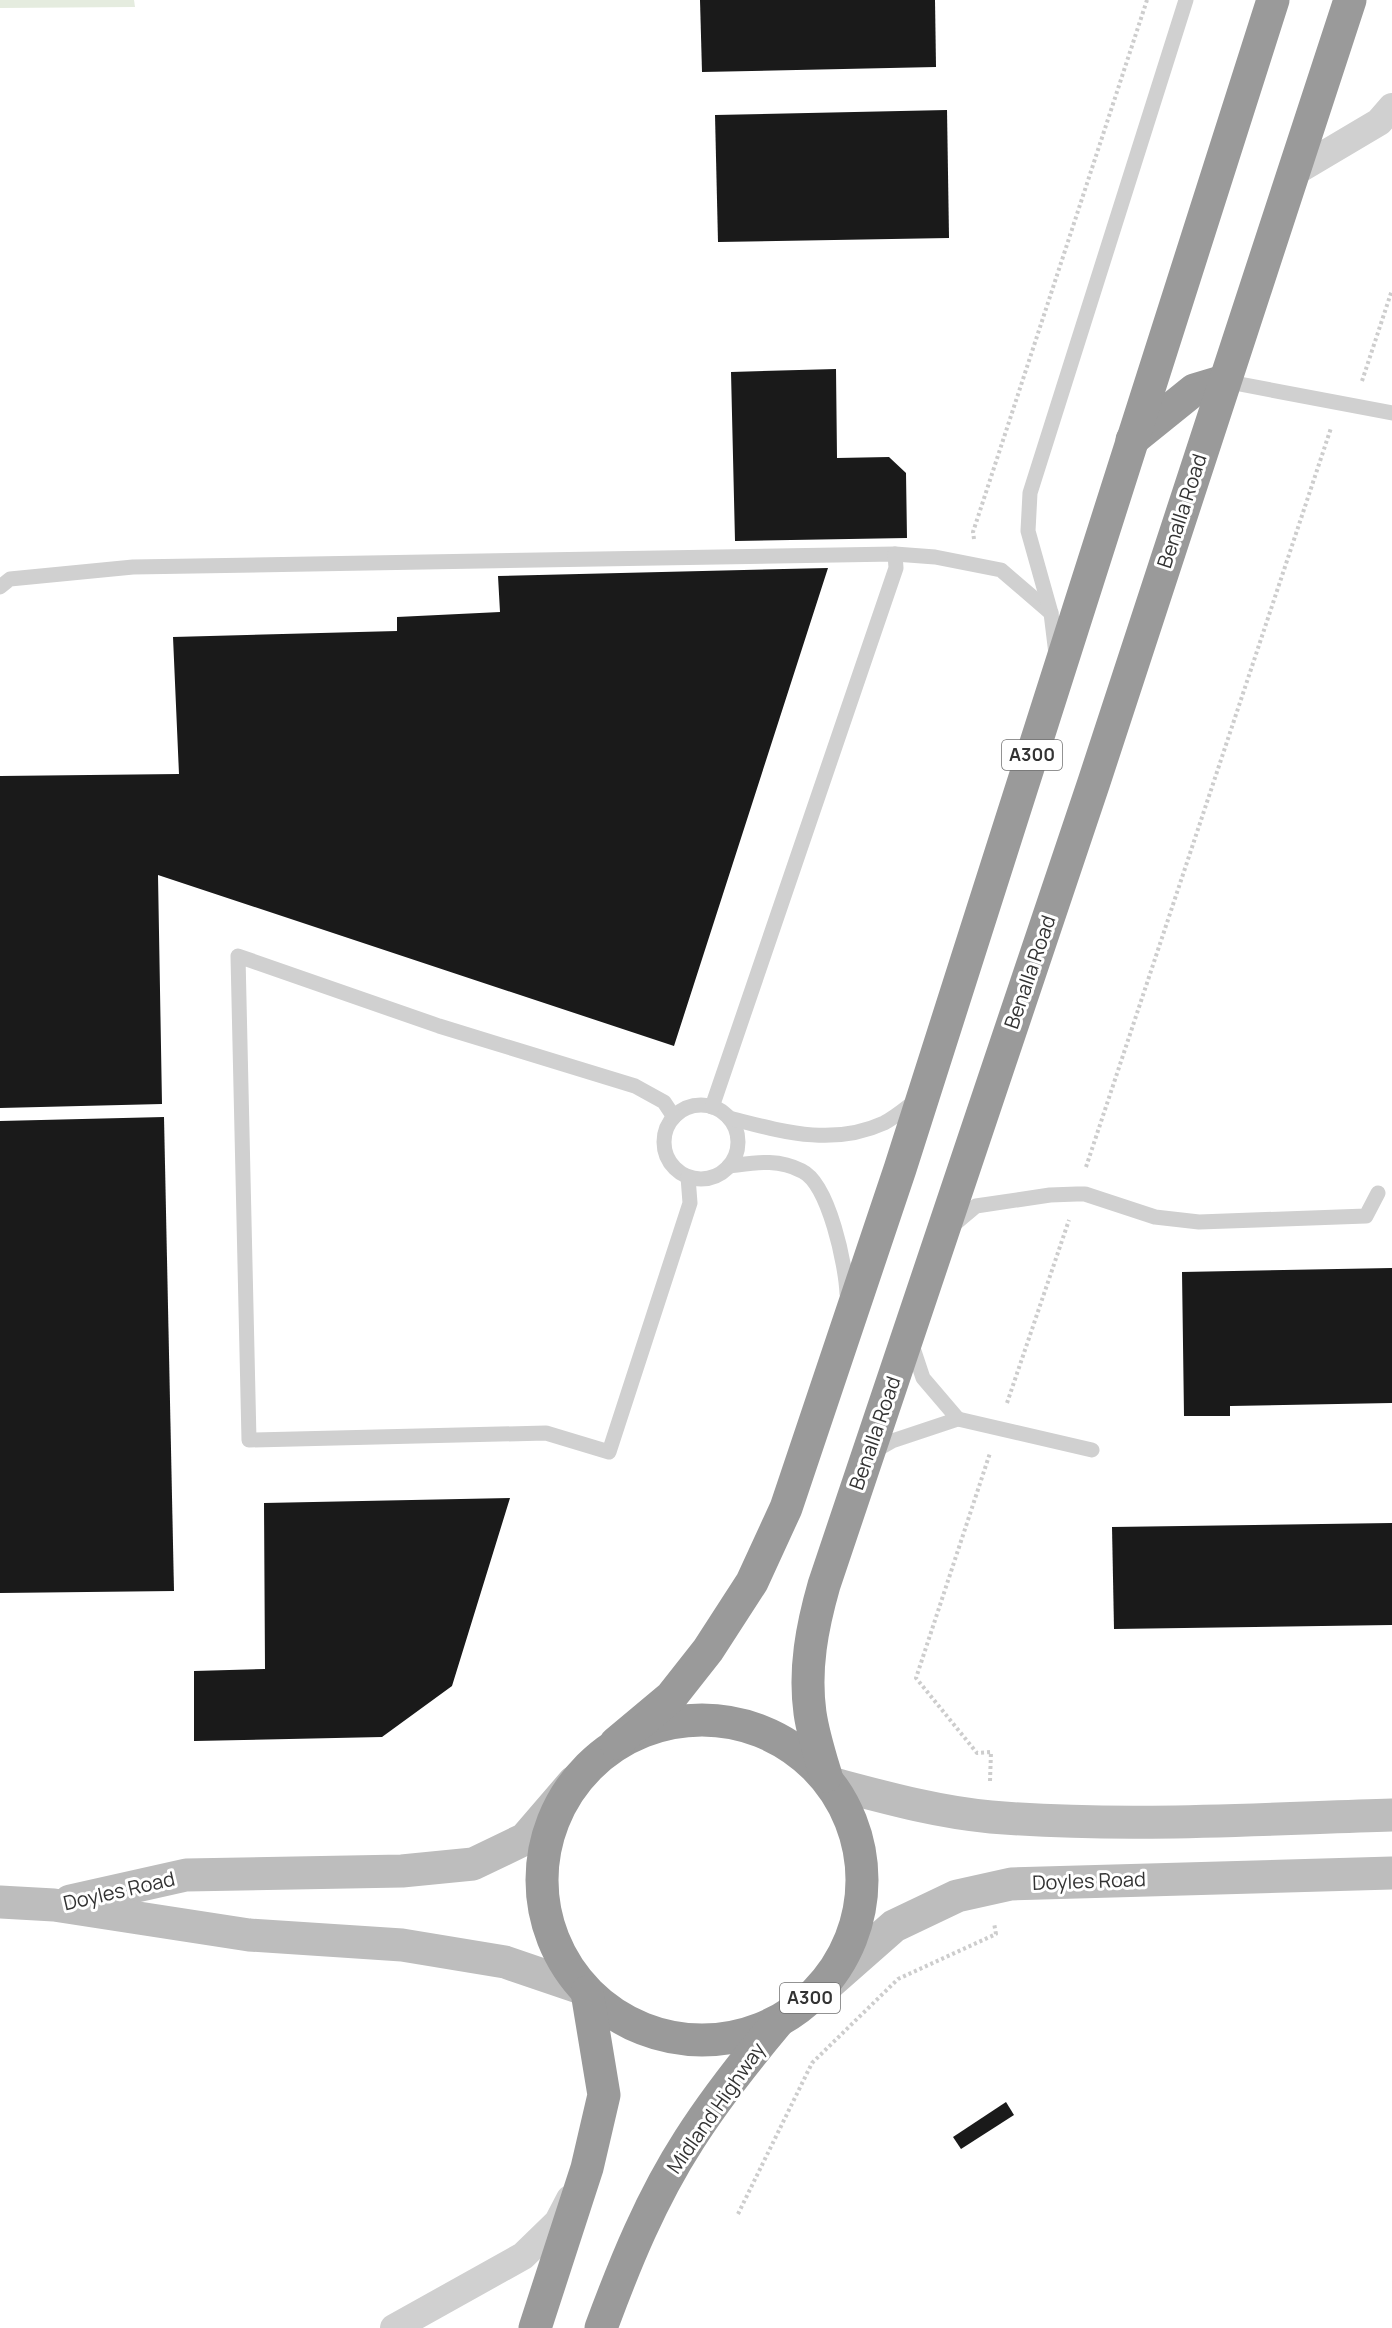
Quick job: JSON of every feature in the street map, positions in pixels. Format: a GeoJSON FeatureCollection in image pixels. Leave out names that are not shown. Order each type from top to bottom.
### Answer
{"type":"FeatureCollection","features":[{"type":"Feature","properties":{"kind":"highway","name":"A300"},"geometry":{"type":"LineString","coordinates":[[616,1743],[658,1725],[704,1718],[750,1725],[792,1746],[828,1780],[852,1822],[862,1867],[860,1912],[844,1954],[819,1992],[777,2023],[728,2039],[677,2039],[628,2023],[585,1991],[554,1942],[542,1887],[549,1832],[574,1782],[594,1761],[671,1697],[708,1650],[752,1582],[786,1508],[923,1096],[1273,0]]}},
{"type":"Feature","properties":{"kind":"highway","name":"Benalla Road"},"geometry":{"type":"LineString","coordinates":[[828,1780],[810,1715],[807,1682],[809,1647],[824,1585],[1350,0]]}},
{"type":"Feature","properties":{"kind":"highway"},"geometry":{"type":"LineString","coordinates":[[1132,440],[1194,390],[1224,381]]}},
{"type":"Feature","properties":{"kind":"highway","name":"A300"},"geometry":{"type":"LineString","coordinates":[[535,2328],[587,2168],[604,2095],[585,1991]]}},
{"type":"Feature","properties":{"kind":"highway","name":"Midland Highway"},"geometry":{"type":"LineString","coordinates":[[601,2328],[627,2257],[683,2151],[742,2066],[777,2023]]}},
{"type":"Feature","properties":{"kind":"main road"},"geometry":{"type":"LineString","coordinates":[[828,1780],[908,1803],[989,1817],[1099,1823],[1392,1815]]}},
{"type":"Feature","properties":{"kind":"main road","name":"Doyles Road"},"geometry":{"type":"LineString","coordinates":[[54,1905],[186,1875],[402,1871],[474,1864],[525,1839],[574,1782]]}},
{"type":"Feature","properties":{"kind":"main road","name":"Doyles Road"},"geometry":{"type":"LineString","coordinates":[[819,1992],[894,1926],[957,1896],[1011,1884],[1392,1873]]}},
{"type":"Feature","properties":{"kind":"main road"},"geometry":{"type":"LineString","coordinates":[[0,1902],[54,1905]]}},
{"type":"Feature","properties":{"kind":"main road","name":"Doyles Road"},"geometry":{"type":"LineString","coordinates":[[54,1905],[249,1935],[402,1945],[505,1962],[585,1991]]}},
{"type":"Feature","properties":{"kind":"street"},"geometry":{"type":"LineString","coordinates":[[1293,173],[1379,122],[1392,107]]}},
{"type":"Feature","properties":{"kind":"street"},"geometry":{"type":"LineString","coordinates":[[394,2328],[523,2256],[558,2222],[587,2168]]}},
{"type":"Feature","properties":{"kind":"lane"},"geometry":{"type":"LineString","coordinates":[[1058,672],[1051,613],[1028,531],[1029,493],[1186,0]]}},
{"type":"Feature","properties":{"kind":"lane"},"geometry":{"type":"LineString","coordinates":[[1224,381],[1392,413]]}},
{"type":"Feature","properties":{"kind":"lane"},"geometry":{"type":"LineString","coordinates":[[712,1107],[896,568],[895,554]]}},
{"type":"Feature","properties":{"kind":"lane"},"geometry":{"type":"LineString","coordinates":[[0,587],[10,579],[133,567],[895,554],[935,557],[1001,570],[1051,613]]}},
{"type":"Feature","properties":{"kind":"lane"},"geometry":{"type":"LineString","coordinates":[[674,1117],[664,1102],[635,1086],[439,1026],[238,956],[249,1440],[546,1434],[609,1452],[690,1203],[688,1177]]}},
{"type":"Feature","properties":{"kind":"lane"},"geometry":{"type":"LineString","coordinates":[[848,1327],[846,1271],[824,1197],[804,1171],[771,1161],[729,1166],[710,1178],[688,1177],[674,1166],[665,1151],[664,1138],[674,1117],[691,1106],[712,1107],[729,1118],[802,1136],[840,1136],[884,1123],[923,1096]]}},
{"type":"Feature","properties":{"kind":"lane"},"geometry":{"type":"LineString","coordinates":[[729,1118],[737,1137],[737,1148],[729,1166]]}},
{"type":"Feature","properties":{"kind":"lane"},"geometry":{"type":"LineString","coordinates":[[942,1234],[976,1206],[1050,1195],[1077,1194],[1155,1217],[1199,1222],[1366,1216],[1378,1193]]}},
{"type":"Feature","properties":{"kind":"lane"},"geometry":{"type":"LineString","coordinates":[[908,1333],[923,1378],[958,1419]]}},
{"type":"Feature","properties":{"kind":"lane"},"geometry":{"type":"LineString","coordinates":[[867,1455],[892,1441],[958,1419],[1092,1450]]}},
{"type":"Feature","properties":{"kind":"path"},"geometry":{"type":"LineString","coordinates":[[977,566],[973,532],[1147,0]]}},
{"type":"Feature","properties":{"kind":"path"},"geometry":{"type":"LineString","coordinates":[[989,1817],[991,1752],[977,1753],[916,1678],[1339,403],[1362,382],[1392,290]]}},
{"type":"Feature","properties":{"kind":"path"},"geometry":{"type":"LineString","coordinates":[[738,2214],[812,2063],[898,1979],[996,1934],[988,1889]]}},
{"type":"Feature","properties":{"kind":"shaded area"},"geometry":{"type":"Polygon","coordinates":[[[0,0],[134,0],[135,7],[0,8],[0,0]]]}},
{"type":"Feature","properties":{"kind":"building"},"geometry":{"type":"Polygon","coordinates":[[[700,0],[935,0],[936,67],[702,72],[700,0]]]}},
{"type":"Feature","properties":{"kind":"building"},"geometry":{"type":"Polygon","coordinates":[[[947,110],[949,238],[718,242],[715,115],[947,110]]]}},
{"type":"Feature","properties":{"kind":"building"},"geometry":{"type":"Polygon","coordinates":[[[836,369],[837,458],[889,457],[906,473],[907,538],[735,541],[731,372],[836,369]]]}},
{"type":"Feature","properties":{"kind":"building"},"geometry":{"type":"Polygon","coordinates":[[[828,568],[674,1046],[158,875],[162,1104],[0,1108],[0,776],[179,774],[173,637],[397,631],[397,617],[500,612],[498,576],[828,568]]]}},
{"type":"Feature","properties":{"kind":"building"},"geometry":{"type":"Polygon","coordinates":[[[164,1117],[174,1591],[0,1593],[0,1121],[164,1117]]]}},
{"type":"Feature","properties":{"kind":"building"},"geometry":{"type":"Polygon","coordinates":[[[1392,1268],[1392,1403],[1230,1406],[1230,1416],[1184,1416],[1182,1272],[1392,1268]]]}},
{"type":"Feature","properties":{"kind":"building"},"geometry":{"type":"Polygon","coordinates":[[[510,1498],[452,1686],[382,1737],[194,1741],[194,1671],[265,1669],[264,1503],[510,1498]]]}},
{"type":"Feature","properties":{"kind":"building"},"geometry":{"type":"Polygon","coordinates":[[[1392,1523],[1392,1625],[1114,1629],[1112,1527],[1392,1523]]]}},
{"type":"Feature","properties":{"kind":"building"},"geometry":{"type":"Polygon","coordinates":[[[1006,2102],[1014,2115],[961,2149],[953,2137],[1006,2102]]]}}]}
